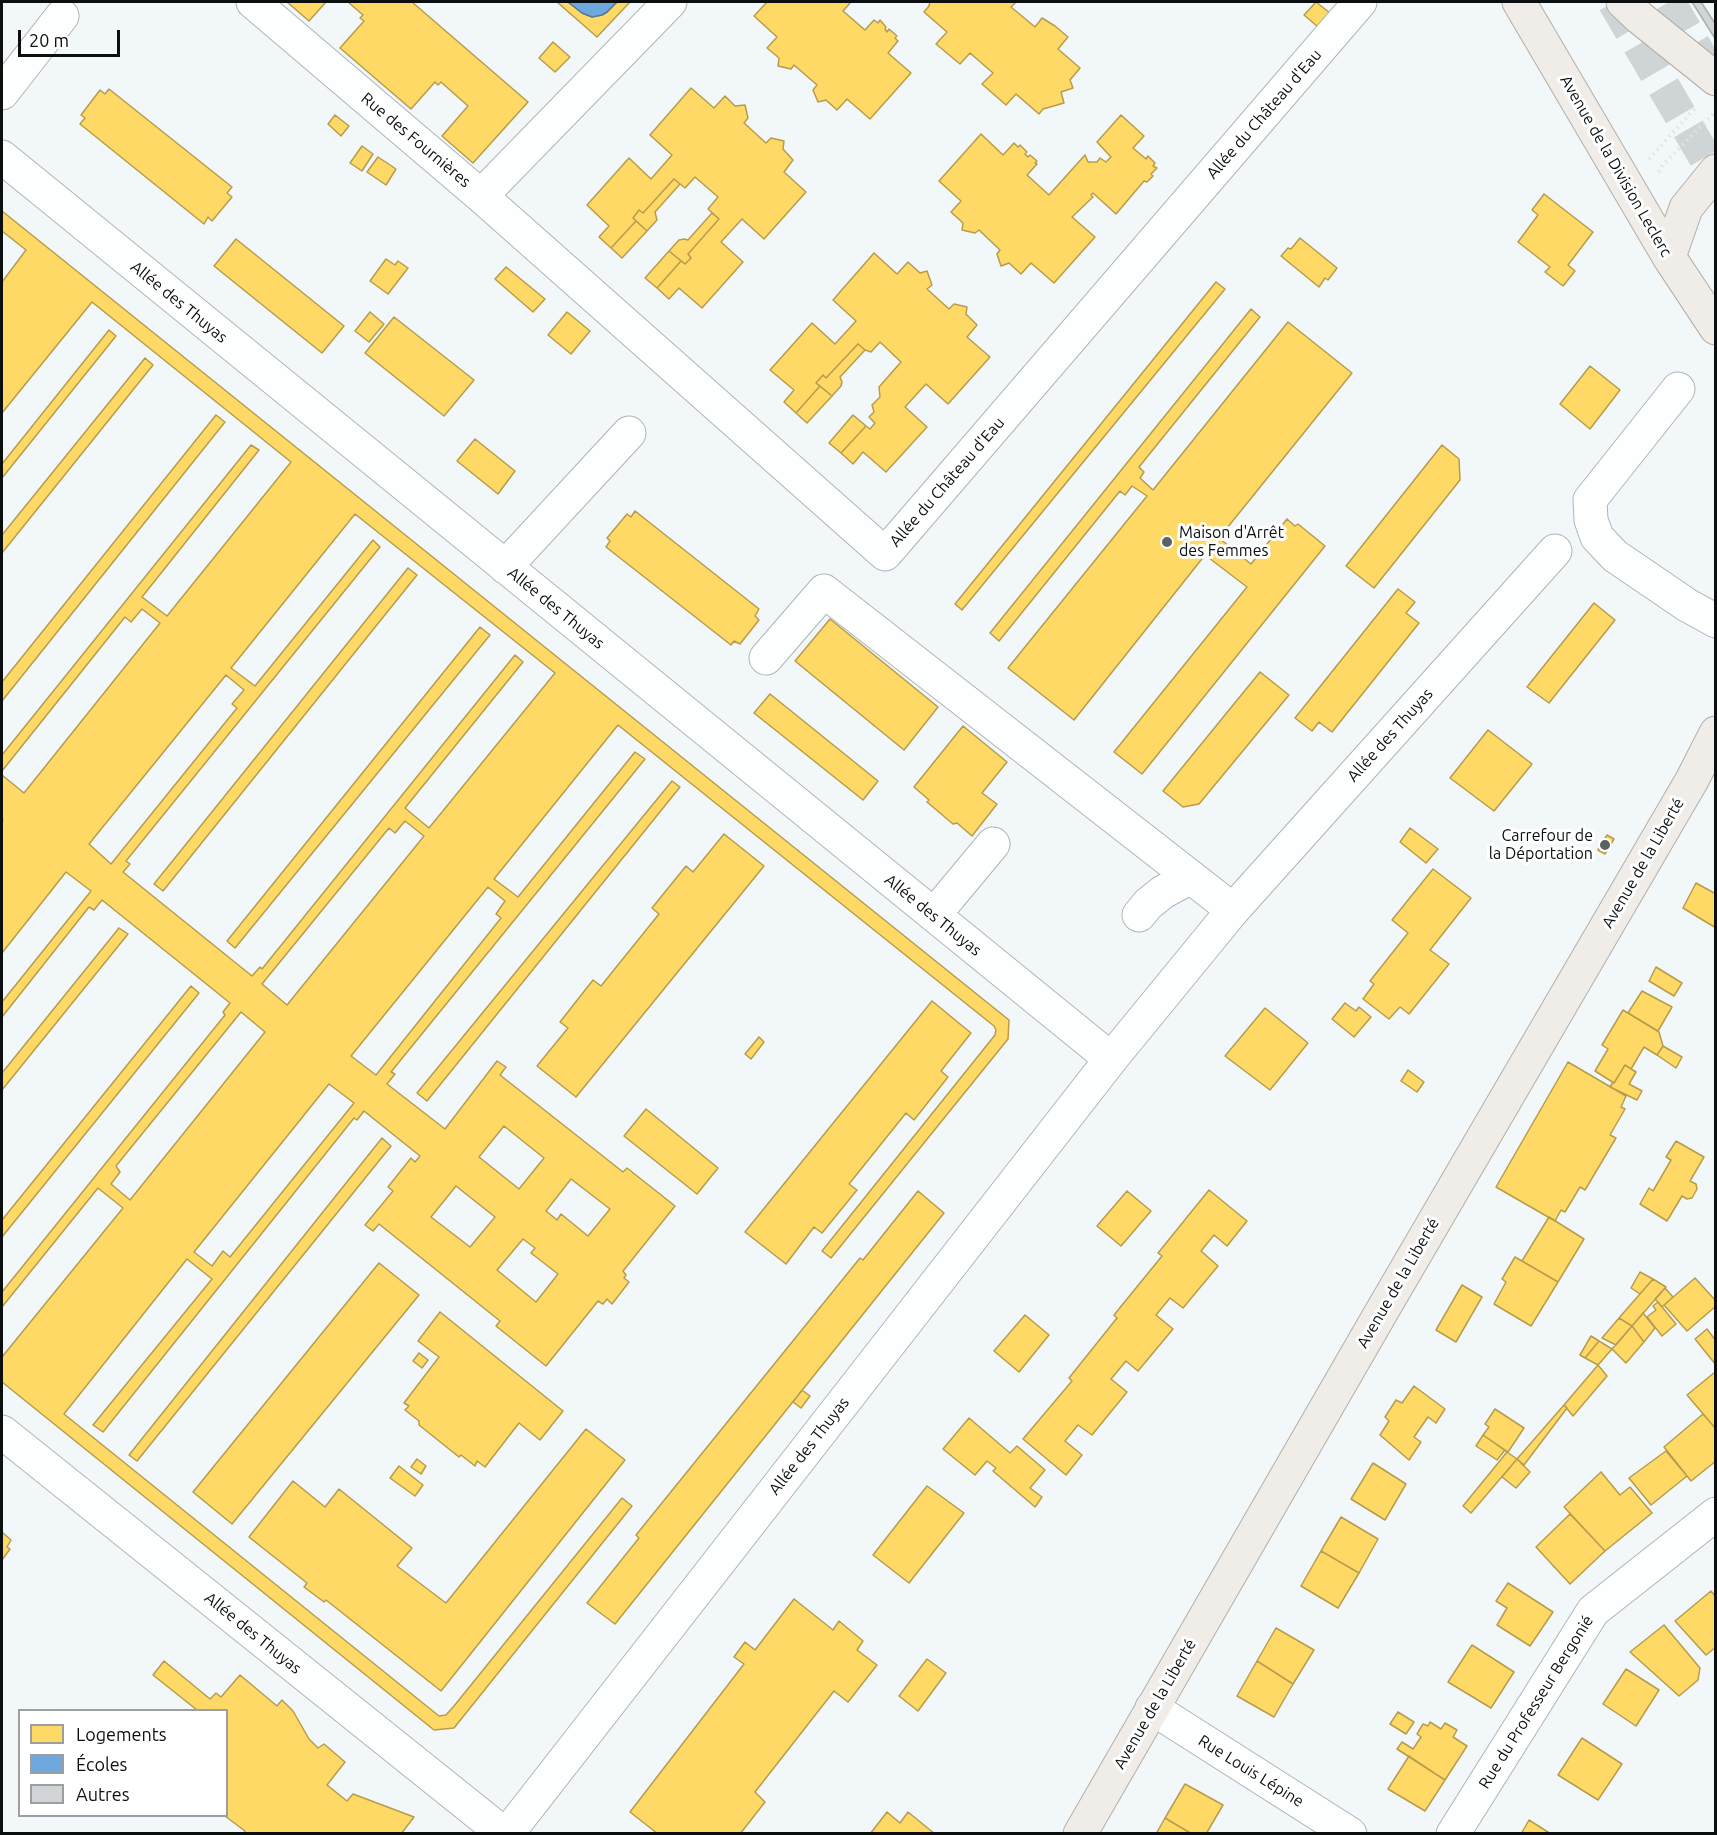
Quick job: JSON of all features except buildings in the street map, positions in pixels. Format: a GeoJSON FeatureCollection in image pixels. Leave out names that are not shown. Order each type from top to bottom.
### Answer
{"type":"FeatureCollection","features":[{"type":"Feature","properties":{"kind":"main road","name":"Avenue de la Division Leclerc"},"geometry":{"type":"LineString","coordinates":[[1519,2],[1669,257],[1716,328]]}},
{"type":"Feature","properties":{"kind":"main road"},"geometry":{"type":"LineString","coordinates":[[1623,2],[1707,92]]}},
{"type":"Feature","properties":{"kind":"main road"},"geometry":{"type":"LineString","coordinates":[[1669,257],[1686,208],[1716,171]]}},
{"type":"Feature","properties":{"kind":"main road","name":"Avenue de la Liberté"},"geometry":{"type":"LineString","coordinates":[[1080,1833],[1692,780],[1716,733]]}},
{"type":"Feature","properties":{"kind":"street","name":"Rue des Fournières"},"geometry":{"type":"LineString","coordinates":[[254,2],[482,196],[670,2]]}},
{"type":"Feature","properties":{"kind":"street","name":"Allée du Château d'Eau"},"geometry":{"type":"LineString","coordinates":[[482,196],[885,554],[1360,2]]}},
{"type":"Feature","properties":{"kind":"street"},"geometry":{"type":"LineString","coordinates":[[2,93],[62,16]]}},
{"type":"Feature","properties":{"kind":"street","name":"Allée des Thuyas"},"geometry":{"type":"LineString","coordinates":[[2,157],[1111,1059]]}},
{"type":"Feature","properties":{"kind":"street"},"geometry":{"type":"LineString","coordinates":[[1678,389],[1590,500],[1591,520],[1597,537],[1614,556],[1716,621]]}},
{"type":"Feature","properties":{"kind":"street"},"geometry":{"type":"LineString","coordinates":[[505,567],[629,433]]}},
{"type":"Feature","properties":{"kind":"street","name":"Allée des Thuyas"},"geometry":{"type":"LineString","coordinates":[[2,1432],[506,1833],[1111,1059],[1233,910],[1555,551]]}},
{"type":"Feature","properties":{"kind":"street"},"geometry":{"type":"LineString","coordinates":[[766,657],[824,591],[1233,910]]}},
{"type":"Feature","properties":{"kind":"street"},"geometry":{"type":"LineString","coordinates":[[934,915],[993,844]]}},
{"type":"Feature","properties":{"kind":"street"},"geometry":{"type":"LineString","coordinates":[[1139,915],[1163,892],[1191,877]]}},
{"type":"Feature","properties":{"kind":"street","name":"Rue du Professeur Bergonié"},"geometry":{"type":"LineString","coordinates":[[1453,1833],[1593,1611],[1716,1514]]}},
{"type":"Feature","properties":{"kind":"street","name":"Rue Louis Lépine"},"geometry":{"type":"LineString","coordinates":[[1152,1708],[1350,1833]]}},
{"type":"Feature","properties":{"kind":"path"},"geometry":{"type":"LineString","coordinates":[[1647,161],[1707,92]]}},
{"type":"Feature","properties":{"kind":"path"},"geometry":{"type":"LineString","coordinates":[[1640,206],[1662,165],[1716,111]]}},
{"type":"Feature","properties":{"kind":"tunnel"},"geometry":{"type":"LineString","coordinates":[[1614,2],[1716,176]]}},
{"type":"Feature","properties":{"kind":"tunnel"},"geometry":{"type":"LineString","coordinates":[[1669,2],[1712,76]]}},
{"type":"Feature","properties":{"kind":"place","name":"Maison d'Arrêt des Femmes"},"geometry":{"type":"Point","coordinates":[1167,542]}},
{"type":"Feature","properties":{"kind":"place","name":"Carrefour de la Déportation"},"geometry":{"type":"Point","coordinates":[1605,845]}}]}
